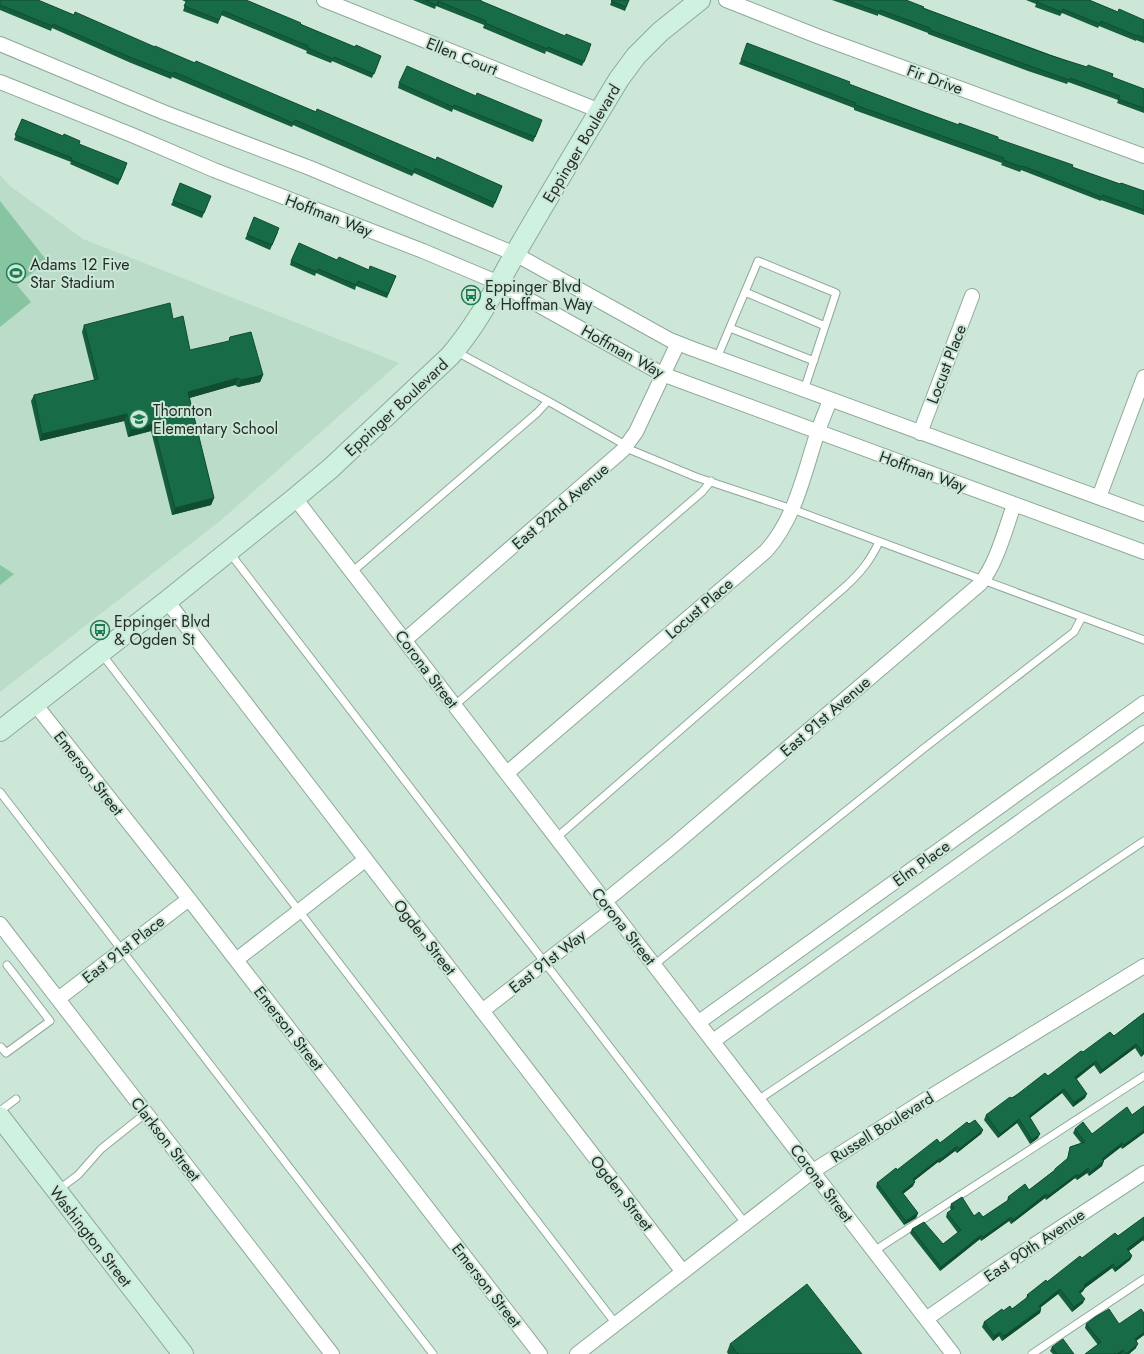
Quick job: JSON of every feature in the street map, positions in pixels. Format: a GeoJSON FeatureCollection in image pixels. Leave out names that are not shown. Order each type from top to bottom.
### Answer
{"type":"FeatureCollection","features":[{"type":"Feature","properties":{"kind":"street","name":"Ellen Court"},"geometry":{"type":"LineString","coordinates":[[324,0],[600,111]]}},
{"type":"Feature","properties":{"kind":"street","name":"Eppinger Boulevard"},"geometry":{"type":"LineString","coordinates":[[0,731],[168,601],[295,498],[336,463],[455,351],[465,338],[499,283],[619,79],[636,56],[660,32],[700,0]]}},
{"type":"Feature","properties":{"kind":"street","name":"Fir Drive"},"geometry":{"type":"LineString","coordinates":[[726,0],[817,36],[1144,156]]}},
{"type":"Feature","properties":{"kind":"street","name":"Hoffman Way"},"geometry":{"type":"LineString","coordinates":[[0,44],[163,112],[310,168],[515,254],[657,333],[678,343],[1144,514]]}},
{"type":"Feature","properties":{"kind":"street","name":"Hoffman Way"},"geometry":{"type":"LineString","coordinates":[[0,82],[214,170],[423,251],[499,283],[662,374],[1144,552]]}},
{"type":"Feature","properties":{"kind":"street","name":"Locust Place"},"geometry":{"type":"LineString","coordinates":[[920,433],[972,296]]}},
{"type":"Feature","properties":{"kind":"street","name":"East 92nd Avenue"},"geometry":{"type":"LineString","coordinates":[[405,640],[626,447],[636,432],[662,374],[678,343]]}},
{"type":"Feature","properties":{"kind":"street"},"geometry":{"type":"LineString","coordinates":[[1099,497],[1144,377]]}},
{"type":"Feature","properties":{"kind":"street","name":"Locust Place"},"geometry":{"type":"LineString","coordinates":[[507,773],[766,551],[782,530],[792,509],[830,400]]}},
{"type":"Feature","properties":{"kind":"street","name":"Corona Street"},"geometry":{"type":"LineString","coordinates":[[295,498],[608,906],[699,1022],[952,1354]]}},
{"type":"Feature","properties":{"kind":"street","name":"East 91st Avenue"},"geometry":{"type":"LineString","coordinates":[[608,906],[675,844],[983,579],[996,554],[1014,505]]}},
{"type":"Feature","properties":{"kind":"street","name":"Ogden Street"},"geometry":{"type":"LineString","coordinates":[[168,601],[365,860],[683,1272]]}},
{"type":"Feature","properties":{"kind":"street","name":"Elm Place"},"geometry":{"type":"LineString","coordinates":[[699,1022],[1144,703]]}},
{"type":"Feature","properties":{"kind":"street","name":"Emerson Street"},"geometry":{"type":"LineString","coordinates":[[35,704],[189,899],[540,1354]]}},
{"type":"Feature","properties":{"kind":"street","name":"Elm Place"},"geometry":{"type":"LineString","coordinates":[[713,1041],[1144,733]]}},
{"type":"Feature","properties":{"kind":"street"},"geometry":{"type":"LineString","coordinates":[[236,960],[365,860]]}},
{"type":"Feature","properties":{"kind":"street","name":"East 91st Place"},"geometry":{"type":"LineString","coordinates":[[58,999],[189,899]]}},
{"type":"Feature","properties":{"kind":"street","name":"East 91st Way"},"geometry":{"type":"LineString","coordinates":[[482,1011],[545,962],[608,906]]}},
{"type":"Feature","properties":{"kind":"street","name":"Clarkson Street"},"geometry":{"type":"LineString","coordinates":[[0,924],[332,1354]]}},
{"type":"Feature","properties":{"kind":"street","name":"Russell Boulevard"},"geometry":{"type":"LineString","coordinates":[[577,1354],[813,1171],[931,1096],[1144,966]]}},
{"type":"Feature","properties":{"kind":"street","name":"Washington Street"},"geometry":{"type":"LineString","coordinates":[[0,1117],[183,1354]]}},
{"type":"Feature","properties":{"kind":"street","name":"East 90th Avenue"},"geometry":{"type":"LineString","coordinates":[[926,1319],[993,1272],[1144,1173]]}},
{"type":"Feature","properties":{"kind":"lane"},"geometry":{"type":"LineString","coordinates":[[717,358],[758,261],[836,293],[804,390]]}},
{"type":"Feature","properties":{"kind":"lane"},"geometry":{"type":"LineString","coordinates":[[745,292],[825,326]]}},
{"type":"Feature","properties":{"kind":"lane"},"geometry":{"type":"LineString","coordinates":[[730,328],[814,361]]}},
{"type":"Feature","properties":{"kind":"lane"},"geometry":{"type":"LineString","coordinates":[[455,351],[548,401],[626,447],[710,482],[792,509],[1144,640]]}},
{"type":"Feature","properties":{"kind":"lane"},"geometry":{"type":"LineString","coordinates":[[352,572],[537,413],[548,401]]}},
{"type":"Feature","properties":{"kind":"lane"},"geometry":{"type":"LineString","coordinates":[[454,705],[702,492],[710,482]]}},
{"type":"Feature","properties":{"kind":"lane"},"geometry":{"type":"LineString","coordinates":[[556,838],[846,586],[864,569],[872,558],[879,542]]}},
{"type":"Feature","properties":{"kind":"lane"},"geometry":{"type":"LineString","coordinates":[[229,552],[745,1223]]}},
{"type":"Feature","properties":{"kind":"lane"},"geometry":{"type":"LineString","coordinates":[[654,965],[923,748],[1074,632],[1082,617]]}},
{"type":"Feature","properties":{"kind":"lane"},"geometry":{"type":"LineString","coordinates":[[101,653],[616,1324]]}},
{"type":"Feature","properties":{"kind":"lane"},"geometry":{"type":"LineString","coordinates":[[0,792],[433,1354]]}},
{"type":"Feature","properties":{"kind":"lane"},"geometry":{"type":"LineString","coordinates":[[758,1100],[1144,841]]}},
{"type":"Feature","properties":{"kind":"lane"},"geometry":{"type":"LineString","coordinates":[[0,1048],[1,1047],[6,1053],[50,1022],[7,965]]}},
{"type":"Feature","properties":{"kind":"lane"},"geometry":{"type":"LineString","coordinates":[[874,1251],[1144,1076]]}},
{"type":"Feature","properties":{"kind":"lane"},"geometry":{"type":"LineString","coordinates":[[0,1111],[16,1099]]}},
{"type":"Feature","properties":{"kind":"lane"},"geometry":{"type":"LineString","coordinates":[[56,1191],[78,1175],[101,1148],[146,1113]]}},
{"type":"Feature","properties":{"kind":"lane"},"geometry":{"type":"LineString","coordinates":[[1032,1354],[1144,1279]]}},
{"type":"Feature","properties":{"kind":"shaded area"},"geometry":{"type":"Polygon","coordinates":[[[0,175],[10,186],[83,239],[399,363],[220,521],[0,692],[0,175]]]}},
{"type":"Feature","properties":{"kind":"green space","name":"Adams 12 Five Star Stadium"},"geometry":{"type":"Polygon","coordinates":[[[0,201],[47,261],[17,285],[31,302],[0,327],[0,201]]]}},
{"type":"Feature","properties":{"kind":"green space"},"geometry":{"type":"Polygon","coordinates":[[[0,565],[14,574],[0,585],[0,565]]]}},
{"type":"Feature","properties":{"kind":"building"},"geometry":{"type":"Polygon","coordinates":[[[0,0],[38,0],[74,15],[75,12],[155,47],[195,63],[196,61],[316,112],[317,109],[436,160],[437,157],[502,186],[495,203],[415,168],[414,172],[295,120],[293,123],[174,72],[173,74],[53,24],[52,26],[0,5],[0,0]]]}},
{"type":"Feature","properties":{"kind":"building"},"geometry":{"type":"Polygon","coordinates":[[[187,0],[246,0],[355,47],[356,45],[381,56],[374,74],[334,57],[333,59],[308,48],[308,46],[223,11],[219,20],[184,6],[187,0]]]}},
{"type":"Feature","properties":{"kind":"building"},"geometry":{"type":"Polygon","coordinates":[[[425,0],[481,0],[565,36],[566,34],[591,44],[584,62],[548,47],[547,49],[438,1],[437,5],[425,0]]]}},
{"type":"Feature","properties":{"kind":"building"},"geometry":{"type":"Polygon","coordinates":[[[629,0],[626,7],[611,1],[629,0]]]}},
{"type":"Feature","properties":{"kind":"building"},"geometry":{"type":"Polygon","coordinates":[[[846,0],[906,0],[924,7],[923,8],[1049,55],[1087,67],[1088,65],[1113,74],[1112,77],[1144,89],[1144,108],[1118,99],[1120,96],[1070,78],[1069,80],[930,30],[930,28],[880,10],[879,12],[846,0]]]}},
{"type":"Feature","properties":{"kind":"building"},"geometry":{"type":"Polygon","coordinates":[[[1038,0],[1089,0],[1118,12],[1119,9],[1144,20],[1144,38],[1101,21],[1100,24],[1063,9],[1062,12],[1037,2],[1038,0]]]}},
{"type":"Feature","properties":{"kind":"building"},"geometry":{"type":"Polygon","coordinates":[[[747,43],[850,82],[849,84],[923,112],[959,125],[959,123],[998,137],[998,139],[1073,165],[1072,167],[1144,191],[1144,210],[1103,195],[1102,197],[1023,166],[1022,167],[1003,160],[1004,158],[855,105],[856,103],[741,60],[747,43]]]}},
{"type":"Feature","properties":{"kind":"building"},"geometry":{"type":"Polygon","coordinates":[[[407,66],[476,96],[477,93],[542,120],[535,137],[454,105],[453,107],[399,83],[407,66]]]}},
{"type":"Feature","properties":{"kind":"building"},"geometry":{"type":"Polygon","coordinates":[[[22,119],[63,136],[64,134],[80,141],[79,144],[127,163],[120,180],[71,160],[72,158],[15,135],[22,119]]]}},
{"type":"Feature","properties":{"kind":"building"},"geometry":{"type":"Polygon","coordinates":[[[180,183],[211,196],[204,213],[173,201],[180,183]]]}},
{"type":"Feature","properties":{"kind":"building"},"geometry":{"type":"Polygon","coordinates":[[[254,217],[279,228],[272,245],[247,235],[254,217]]]}},
{"type":"Feature","properties":{"kind":"building"},"geometry":{"type":"Polygon","coordinates":[[[299,243],[337,260],[339,257],[369,270],[370,266],[396,276],[388,294],[358,281],[356,285],[318,269],[317,272],[291,261],[299,243]]]}},
{"type":"Feature","properties":{"kind":"building","name":"Thornton Elementary School"},"geometry":{"type":"Polygon","coordinates":[[[170,303],[173,319],[183,316],[190,350],[229,341],[230,337],[251,332],[263,375],[241,380],[238,378],[188,392],[214,498],[175,508],[153,424],[131,430],[127,414],[42,434],[34,395],[98,379],[84,325],[170,303]]]}},
{"type":"Feature","properties":{"kind":"building"},"geometry":{"type":"Polygon","coordinates":[[[1144,1013],[1143,1052],[1136,1044],[1102,1070],[1096,1061],[1075,1077],[1087,1094],[1074,1102],[1064,1089],[1029,1116],[1040,1134],[1032,1140],[1019,1119],[1000,1134],[986,1115],[1010,1097],[1014,1097],[1045,1073],[1048,1076],[1081,1051],[1083,1052],[1110,1032],[1114,1036],[1144,1013]]]}},
{"type":"Feature","properties":{"kind":"building"},"geometry":{"type":"Polygon","coordinates":[[[1144,1106],[1144,1130],[1124,1145],[1122,1143],[1102,1159],[1104,1161],[1090,1172],[1088,1168],[1078,1176],[1077,1174],[1048,1196],[1046,1194],[1013,1220],[1011,1217],[983,1237],[981,1235],[941,1267],[912,1229],[924,1222],[943,1244],[961,1230],[947,1213],[954,1208],[951,1204],[962,1197],[974,1216],[979,1212],[983,1217],[1010,1199],[1008,1197],[1025,1184],[1029,1190],[1068,1158],[1070,1147],[1085,1142],[1075,1129],[1083,1122],[1092,1134],[1127,1107],[1132,1115],[1144,1106]]]}},
{"type":"Feature","properties":{"kind":"building"},"geometry":{"type":"Polygon","coordinates":[[[975,1120],[983,1130],[959,1149],[957,1146],[941,1159],[940,1158],[913,1179],[915,1182],[902,1192],[918,1213],[906,1221],[877,1183],[896,1168],[897,1170],[937,1139],[940,1143],[967,1122],[969,1124],[975,1120]]]}},
{"type":"Feature","properties":{"kind":"building"},"geometry":{"type":"Polygon","coordinates":[[[1144,1217],[1144,1236],[1127,1249],[1132,1256],[1116,1268],[1113,1264],[1084,1285],[1085,1287],[1079,1292],[1085,1299],[1074,1307],[1060,1289],[1039,1306],[1041,1309],[1004,1336],[1000,1332],[994,1336],[984,1322],[1002,1309],[1003,1311],[1010,1306],[1012,1309],[1046,1280],[1047,1282],[1080,1256],[1082,1258],[1115,1233],[1118,1236],[1144,1217]]]}},
{"type":"Feature","properties":{"kind":"building"},"geometry":{"type":"Polygon","coordinates":[[[807,1284],[862,1354],[738,1354],[730,1344],[807,1284]]]}},
{"type":"Feature","properties":{"kind":"building"},"geometry":{"type":"Polygon","coordinates":[[[1109,1309],[1119,1324],[1141,1309],[1144,1313],[1144,1332],[1135,1339],[1138,1344],[1126,1354],[1123,1350],[1117,1354],[1085,1354],[1101,1342],[1086,1324],[1109,1309]]]}},
{"type":"Feature","properties":{"kind":"building"},"geometry":{"type":"Polygon","coordinates":[[[1063,1339],[1074,1354],[1057,1354],[1052,1347],[1063,1339]]]}},
{"type":"Feature","properties":{"kind":"place","name":"Adams 12 Five Star Stadium"},"geometry":{"type":"Point","coordinates":[16,273]}},
{"type":"Feature","properties":{"kind":"place","name":"Eppinger Blvd & Hoffman Way"},"geometry":{"type":"Point","coordinates":[471,295]}},
{"type":"Feature","properties":{"kind":"place","name":"Thornton Elementary School"},"geometry":{"type":"Point","coordinates":[139,419]}},
{"type":"Feature","properties":{"kind":"place","name":"Eppinger Blvd & Ogden St"},"geometry":{"type":"Point","coordinates":[100,630]}}]}
